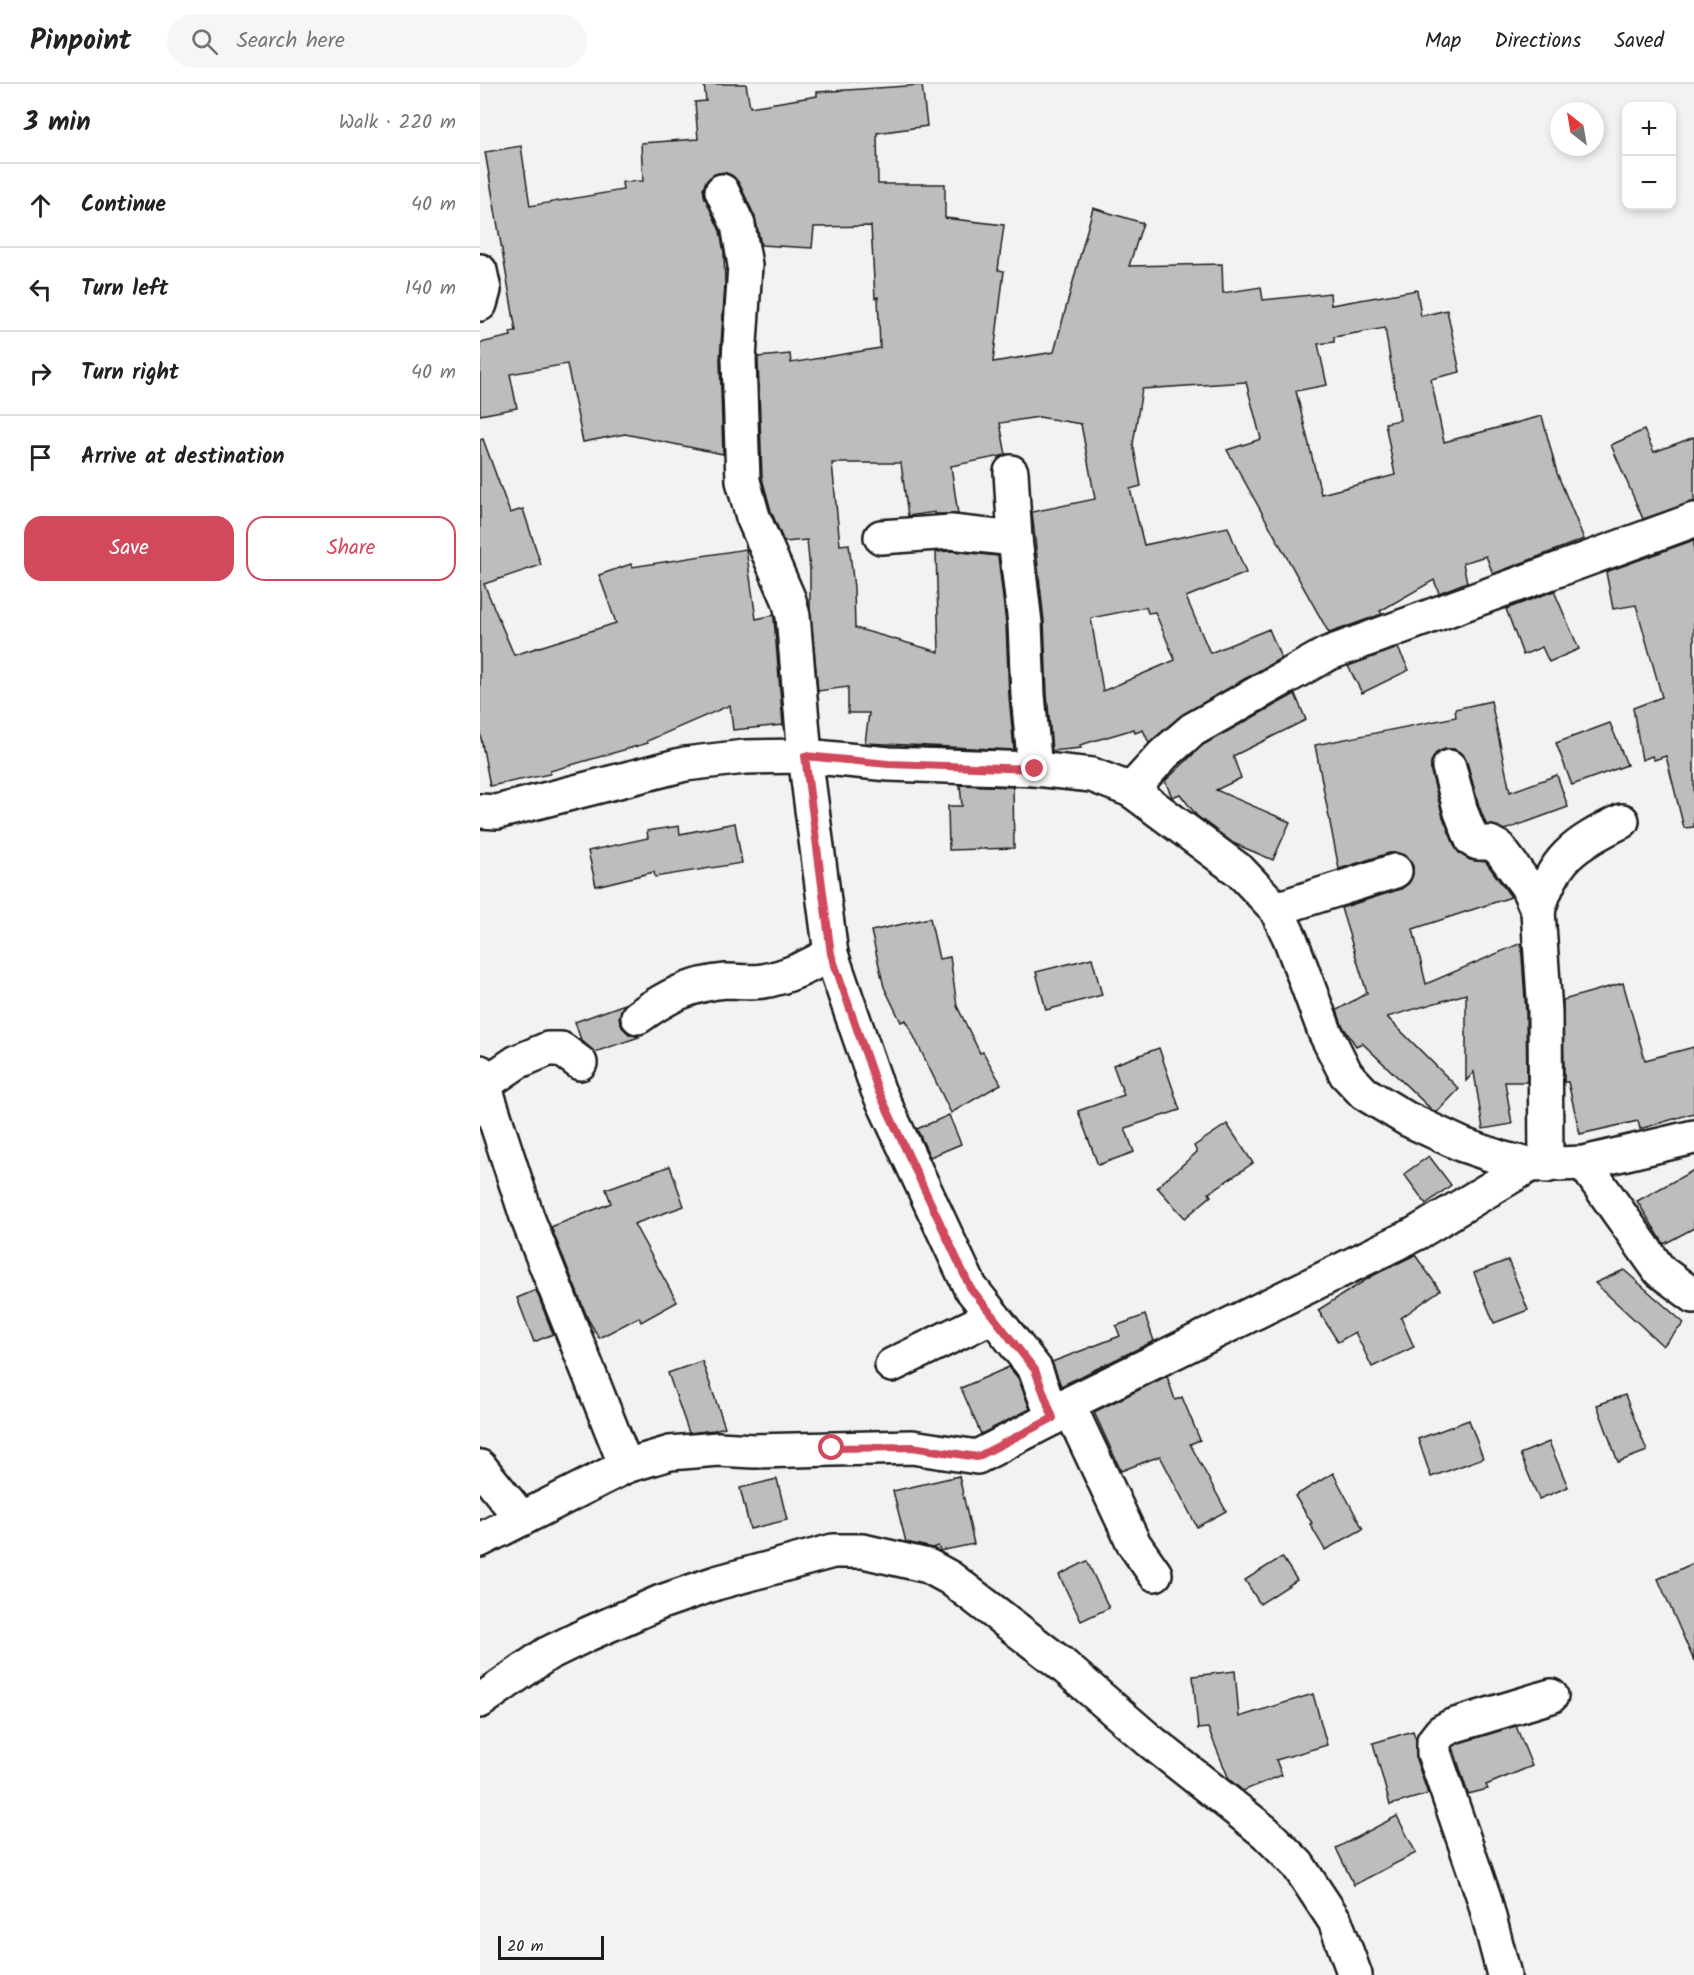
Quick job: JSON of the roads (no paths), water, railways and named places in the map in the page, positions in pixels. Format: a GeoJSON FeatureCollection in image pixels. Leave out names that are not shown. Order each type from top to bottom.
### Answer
{"type":"FeatureCollection","features":[{"type":"Feature","properties":{"kind":"street"},"geometry":{"type":"LineString","coordinates":[[722,191],[738,225],[745,265],[739,358],[743,481],[753,518],[789,600],[793,616],[805,756],[831,954],[878,1090],[970,1287],[1035,1370],[1061,1411],[1134,1544],[1155,1574]]}},
{"type":"Feature","properties":{"kind":"street"},"geometry":{"type":"LineString","coordinates":[[480,271],[484,290],[480,304]]}},
{"type":"Feature","properties":{"kind":"street"},"geometry":{"type":"LineString","coordinates":[[1011,471],[1035,769]]}},
{"type":"Feature","properties":{"kind":"street"},"geometry":{"type":"LineString","coordinates":[[1131,789],[1164,754],[1192,730],[1327,654],[1694,520]]}},
{"type":"Feature","properties":{"kind":"street"},"geometry":{"type":"LineString","coordinates":[[881,537],[951,532],[1015,539]]}},
{"type":"Feature","properties":{"kind":"street"},"geometry":{"type":"LineString","coordinates":[[480,811],[497,812],[685,764],[745,757],[805,756],[888,764],[1035,769],[1092,775],[1131,789],[1240,871],[1276,909],[1290,938],[1325,1032],[1346,1074],[1364,1093],[1407,1119],[1463,1146],[1504,1160],[1538,1165],[1584,1163],[1694,1137]]}},
{"type":"Feature","properties":{"kind":"street"},"geometry":{"type":"LineString","coordinates":[[1449,767],[1472,840],[1478,843],[1490,843],[1499,848],[1527,886],[1538,911]]}},
{"type":"Feature","properties":{"kind":"street"},"geometry":{"type":"LineString","coordinates":[[1538,1165],[1545,1012],[1538,911],[1545,886],[1558,865],[1588,837],[1622,821]]}},
{"type":"Feature","properties":{"kind":"street"},"geometry":{"type":"LineString","coordinates":[[1276,909],[1395,871]]}},
{"type":"Feature","properties":{"kind":"street"},"geometry":{"type":"LineString","coordinates":[[638,1017],[684,989],[726,981],[760,982],[793,974],[831,954]]}},
{"type":"Feature","properties":{"kind":"street"},"geometry":{"type":"LineString","coordinates":[[580,1063],[561,1050],[548,1049],[517,1062],[482,1081],[530,1226],[626,1466]]}},
{"type":"Feature","properties":{"kind":"street"},"geometry":{"type":"LineString","coordinates":[[1584,1163],[1660,1271],[1694,1296]]}},
{"type":"Feature","properties":{"kind":"street"},"geometry":{"type":"LineString","coordinates":[[480,1540],[626,1466],[670,1453],[718,1449],[754,1451],[912,1447],[977,1457],[1061,1411],[1417,1233],[1538,1165]]}},
{"type":"Feature","properties":{"kind":"street"},"geometry":{"type":"LineString","coordinates":[[892,1365],[993,1316]]}},
{"type":"Feature","properties":{"kind":"street"},"geometry":{"type":"LineString","coordinates":[[480,1467],[522,1518]]}},
{"type":"Feature","properties":{"kind":"street"},"geometry":{"type":"LineString","coordinates":[[480,1701],[547,1654],[661,1602],[716,1583],[833,1551],[863,1551],[928,1566],[950,1578],[1059,1662],[1149,1740],[1265,1832],[1298,1865],[1335,1921],[1355,1975]]}},
{"type":"Feature","properties":{"kind":"street"},"geometry":{"type":"LineString","coordinates":[[1504,1975],[1484,1898],[1434,1753],[1434,1741],[1441,1732],[1452,1726],[1551,1696]]}}]}
